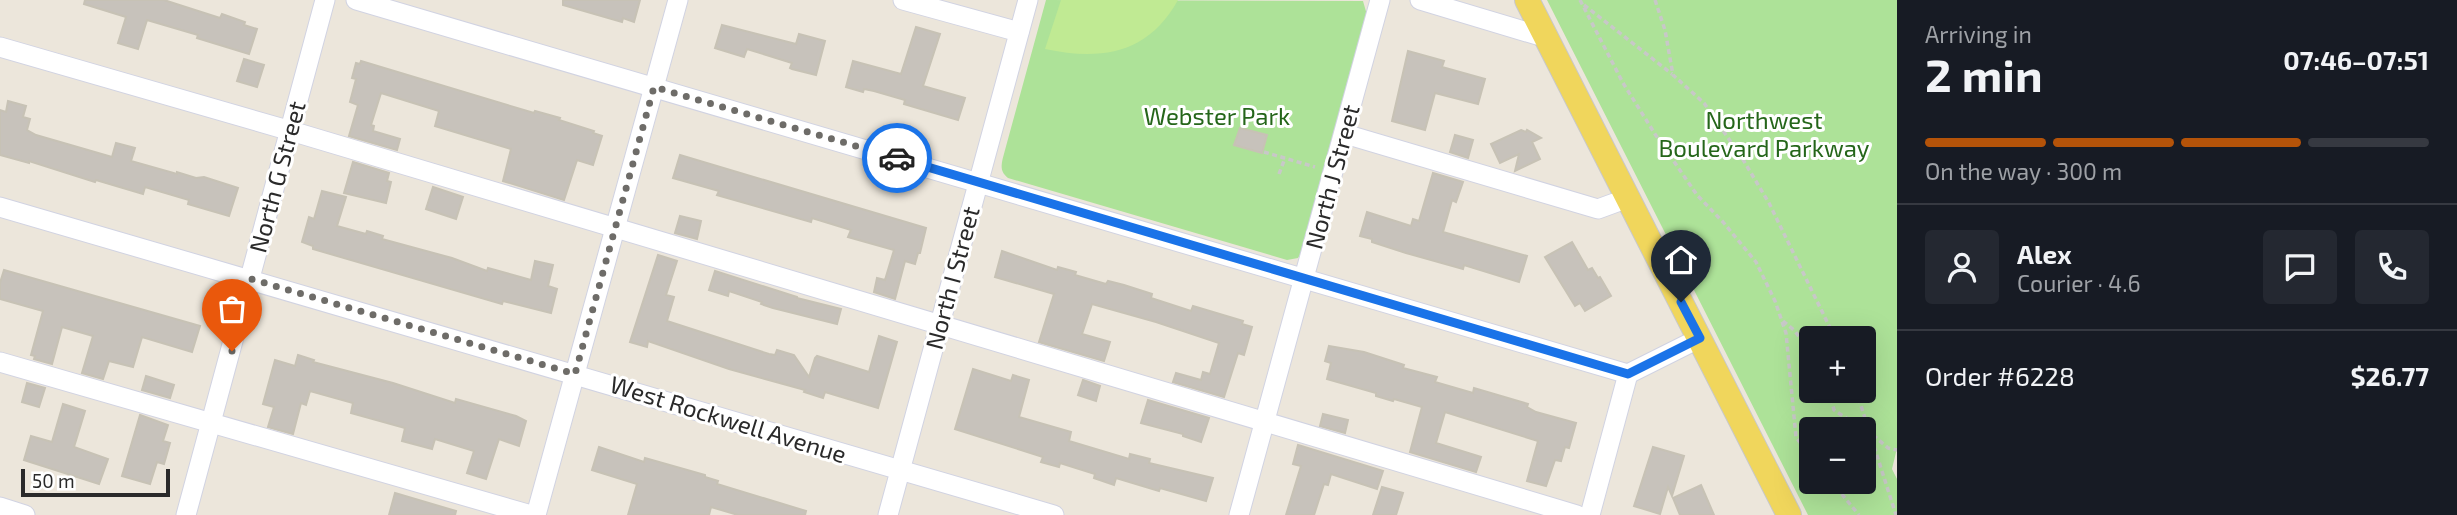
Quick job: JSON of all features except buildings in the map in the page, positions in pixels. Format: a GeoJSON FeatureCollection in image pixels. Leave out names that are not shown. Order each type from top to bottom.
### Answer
{"type":"FeatureCollection","features":[{"type":"Feature","properties":{"kind":"main road"},"geometry":{"type":"LineString","coordinates":[[1527,0],[1789,515]]}},
{"type":"Feature","properties":{"kind":"street","name":"North G Street"},"geometry":{"type":"LineString","coordinates":[[186,515],[325,0]]}},
{"type":"Feature","properties":{"kind":"street"},"geometry":{"type":"LineString","coordinates":[[356,0],[1628,374],[1700,338]]}},
{"type":"Feature","properties":{"kind":"street"},"geometry":{"type":"LineString","coordinates":[[536,515],[678,0]]}},
{"type":"Feature","properties":{"kind":"street"},"geometry":{"type":"LineString","coordinates":[[903,0],[1019,32]]}},
{"type":"Feature","properties":{"kind":"street","name":"North I Street"},"geometry":{"type":"LineString","coordinates":[[888,515],[1028,0]]}},
{"type":"Feature","properties":{"kind":"street","name":"North J Street"},"geometry":{"type":"LineString","coordinates":[[1239,515],[1380,0]]}},
{"type":"Feature","properties":{"kind":"street"},"geometry":{"type":"LineString","coordinates":[[1420,0],[1546,38]]}},
{"type":"Feature","properties":{"kind":"street"},"geometry":{"type":"LineString","coordinates":[[0,47],[291,131],[1577,515]]}},
{"type":"Feature","properties":{"kind":"street"},"geometry":{"type":"LineString","coordinates":[[1345,134],[1598,209],[1628,198]]}},
{"type":"Feature","properties":{"kind":"street","name":"West Rockwell Avenue"},"geometry":{"type":"LineString","coordinates":[[0,206],[1054,515]]}},
{"type":"Feature","properties":{"kind":"street"},"geometry":{"type":"LineString","coordinates":[[0,362],[531,515]]}},
{"type":"Feature","properties":{"kind":"street"},"geometry":{"type":"LineString","coordinates":[[1590,515],[1628,374]]}},
{"type":"Feature","properties":{"kind":"street"},"geometry":{"type":"LineString","coordinates":[[0,507],[26,515]]}},
{"type":"Feature","properties":{"kind":"path"},"geometry":{"type":"LineString","coordinates":[[1656,0],[1665,30],[1673,75]]}},
{"type":"Feature","properties":{"kind":"path"},"geometry":{"type":"LineString","coordinates":[[1581,2],[1704,103],[1769,203],[1829,326]]}},
{"type":"Feature","properties":{"kind":"path"},"geometry":{"type":"LineString","coordinates":[[1581,2],[1623,83],[1655,134],[1698,195],[1756,262],[1786,333],[1796,437],[1799,441]]}},
{"type":"Feature","properties":{"kind":"path"},"geometry":{"type":"LineString","coordinates":[[1264,152],[1334,173]]}},
{"type":"Feature","properties":{"kind":"path"},"geometry":{"type":"LineString","coordinates":[[1279,174],[1286,158]]}},
{"type":"Feature","properties":{"kind":"path"},"geometry":{"type":"LineString","coordinates":[[1781,319],[1799,337]]}},
{"type":"Feature","properties":{"kind":"path"},"geometry":{"type":"LineString","coordinates":[[1832,403],[1834,410],[1845,417]]}},
{"type":"Feature","properties":{"kind":"path"},"geometry":{"type":"LineString","coordinates":[[1876,437],[1888,448],[1897,450]]}},
{"type":"Feature","properties":{"kind":"path"},"geometry":{"type":"LineString","coordinates":[[1876,449],[1896,515]]}},
{"type":"Feature","properties":{"kind":"path"},"geometry":{"type":"LineString","coordinates":[[1842,494],[1859,515]]}},
{"type":"Feature","properties":{"kind":"green space","name":"Webster Park"},"geometry":{"type":"Polygon","coordinates":[[[1046,0],[1363,1],[1367,15],[1298,258],[1287,260],[1005,175],[1002,169],[1003,158],[1046,0]]]}},
{"type":"Feature","properties":{"kind":"green space"},"geometry":{"type":"Polygon","coordinates":[[[1061,0],[1178,0],[1166,18],[1138,42],[1104,53],[1085,54],[1045,49],[1061,0]]]}},
{"type":"Feature","properties":{"kind":"green space","name":"Northwest Boulevard Parkway"},"geometry":{"type":"Polygon","coordinates":[[[1547,0],[1897,0],[1897,448],[1892,469],[1897,479],[1897,515],[1808,515],[1547,0]]]}},
{"type":"Feature","properties":{"kind":"way so far"},"geometry":{"type":"LineString","coordinates":[[232,351],[251,279],[575,374],[654,87],[897,158]]}},
{"type":"Feature","properties":{"kind":"route"},"geometry":{"type":"LineString","coordinates":[[897,158],[1628,374],[1700,338],[1681,302]]}}]}
